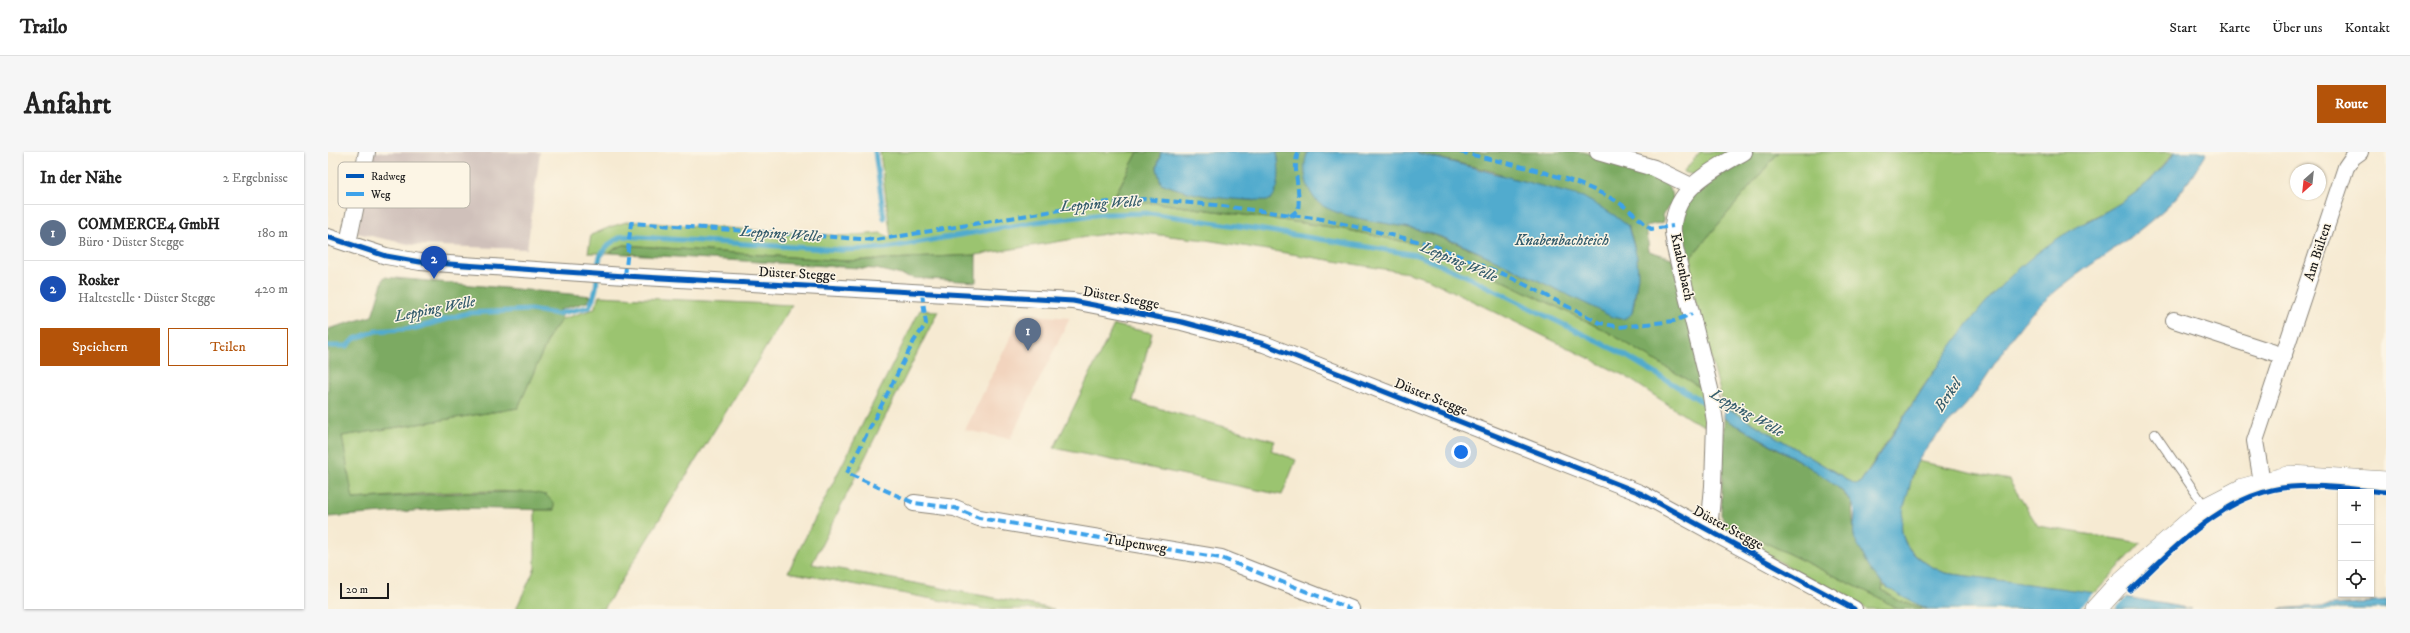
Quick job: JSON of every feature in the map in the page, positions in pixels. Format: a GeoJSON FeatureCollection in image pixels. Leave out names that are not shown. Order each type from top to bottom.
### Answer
{"type":"FeatureCollection","features":[{"type":"Feature","properties":{"kind":"street"},"geometry":{"type":"LineString","coordinates":[[365,162],[367,152]]}},
{"type":"Feature","properties":{"kind":"street"},"geometry":{"type":"LineString","coordinates":[[1598,152],[1654,168],[1691,186]]}},
{"type":"Feature","properties":{"kind":"street","name":"Knabenbach"},"geometry":{"type":"LineString","coordinates":[[1708,531],[1713,486],[1715,422],[1710,389],[1675,248],[1673,226],[1681,200],[1691,186],[1744,152]]}},
{"type":"Feature","properties":{"kind":"street","name":"Am Bülten"},"geometry":{"type":"LineString","coordinates":[[2262,482],[2255,441],[2346,167],[2353,157],[2360,152]]}},
{"type":"Feature","properties":{"kind":"street"},"geometry":{"type":"LineString","coordinates":[[348,243],[355,208]]}},
{"type":"Feature","properties":{"kind":"street","name":"Düster Stegge"},"geometry":{"type":"LineString","coordinates":[[328,237],[386,256],[420,262],[608,275],[1073,301],[1182,322],[1264,344],[1640,493],[1854,609]]}},
{"type":"Feature","properties":{"kind":"street"},"geometry":{"type":"LineString","coordinates":[[2174,320],[2284,356]]}},
{"type":"Feature","properties":{"kind":"street"},"geometry":{"type":"LineString","coordinates":[[2096,609],[2117,586],[2206,508],[2262,482],[2291,476],[2386,482]]}},
{"type":"Feature","properties":{"kind":"street","name":"Tulpenweg"},"geometry":{"type":"LineString","coordinates":[[914,503],[955,508],[979,518],[1221,558],[1351,609]]}},
{"type":"Feature","properties":{"kind":"lane"},"geometry":{"type":"LineString","coordinates":[[2155,434],[2206,508]]}},
{"type":"Feature","properties":{"kind":"shaded area"},"geometry":{"type":"Polygon","coordinates":[[[374,152],[540,152],[527,249],[413,245],[357,233],[362,208],[470,208],[470,162],[372,162],[374,152]]]}},
{"type":"Feature","properties":{"kind":"shaded area"},"geometry":{"type":"Polygon","coordinates":[[[1022,314],[1070,318],[1010,439],[965,430],[1022,314]]]}},
{"type":"Feature","properties":{"kind":"green space"},"geometry":{"type":"Polygon","coordinates":[[[880,152],[1138,152],[1110,204],[1157,203],[1338,228],[1425,246],[1461,260],[1606,331],[1706,391],[1705,426],[1690,419],[1625,376],[1428,279],[1408,273],[1206,240],[1123,231],[976,255],[845,261],[624,245],[614,249],[610,253],[588,253],[591,235],[626,222],[842,236],[881,233],[891,238],[880,152]]]}},
{"type":"Feature","properties":{"kind":"green space"},"geometry":{"type":"Polygon","coordinates":[[[1138,152],[1161,152],[1157,168],[1161,183],[1196,193],[1255,201],[1279,165],[1277,152],[1308,152],[1306,156],[1330,209],[1426,232],[1456,243],[1494,259],[1620,319],[1632,313],[1637,280],[1636,259],[1632,237],[1628,226],[1495,172],[1414,152],[1583,152],[1633,166],[1666,183],[1672,192],[1674,203],[1662,215],[1664,222],[1646,226],[1649,251],[1672,258],[1706,391],[1606,331],[1461,260],[1425,246],[1338,228],[1157,203],[1110,205],[1138,152]]]}},
{"type":"Feature","properties":{"kind":"green space"},"geometry":{"type":"Polygon","coordinates":[[[1700,152],[1735,152],[1698,176],[1683,172],[1700,152]]]}},
{"type":"Feature","properties":{"kind":"green space"},"geometry":{"type":"Polygon","coordinates":[[[1752,152],[1779,152],[1685,264],[1679,240],[1685,202],[1696,189],[1752,152]]]}},
{"type":"Feature","properties":{"kind":"green space"},"geometry":{"type":"Polygon","coordinates":[[[1779,152],[2174,152],[2146,186],[2124,203],[2090,219],[2004,283],[1958,338],[1925,384],[1859,484],[1855,484],[1724,406],[1685,264],[1779,152]]]}},
{"type":"Feature","properties":{"kind":"green space"},"geometry":{"type":"Polygon","coordinates":[[[624,245],[845,261],[976,255],[976,282],[914,278],[876,269],[610,253],[614,249],[624,245]]]}},
{"type":"Feature","properties":{"kind":"green space"},"geometry":{"type":"Polygon","coordinates":[[[384,277],[592,296],[587,302],[559,310],[562,319],[550,335],[518,408],[342,436],[353,499],[460,493],[531,492],[546,495],[554,503],[554,510],[455,508],[328,517],[328,329],[372,316],[384,277]]]}},
{"type":"Feature","properties":{"kind":"green space"},"geometry":{"type":"Polygon","coordinates":[[[599,296],[792,305],[604,609],[516,609],[535,568],[535,510],[554,510],[546,495],[523,492],[474,491],[352,499],[342,436],[518,408],[550,335],[562,319],[594,309],[599,296]]]}},
{"type":"Feature","properties":{"kind":"green space"},"geometry":{"type":"Polygon","coordinates":[[[920,310],[938,311],[812,564],[1054,609],[986,609],[788,572],[920,310]]]}},
{"type":"Feature","properties":{"kind":"green space"},"geometry":{"type":"Polygon","coordinates":[[[1114,325],[1152,333],[1133,401],[1275,441],[1271,450],[1296,460],[1282,495],[1054,448],[1114,325]]]}},
{"type":"Feature","properties":{"kind":"green space"},"geometry":{"type":"Polygon","coordinates":[[[1724,418],[1820,473],[1839,488],[1852,503],[1854,536],[1883,585],[1882,590],[1899,601],[1927,609],[1897,609],[1880,598],[1727,524],[1721,515],[1724,418]]]}},
{"type":"Feature","properties":{"kind":"green space"},"geometry":{"type":"Polygon","coordinates":[[[1917,461],[2009,480],[2038,526],[2141,543],[2094,594],[1945,573],[1925,562],[1912,551],[1904,539],[1901,527],[1902,513],[1917,461]]]}},
{"type":"Feature","properties":{"kind":"green space"},"geometry":{"type":"Polygon","coordinates":[[[1716,516],[1727,524],[1880,598],[1897,609],[1867,609],[1723,531],[1716,516]]]}},
{"type":"Feature","properties":{"kind":"green space"},"geometry":{"type":"Polygon","coordinates":[[[1883,585],[1928,609],[1899,601],[1882,590],[1883,585]]]}},
{"type":"Feature","properties":{"kind":"water"},"geometry":{"type":"Polygon","coordinates":[[[1161,152],[1277,152],[1279,177],[1276,190],[1270,200],[1257,200],[1229,199],[1201,195],[1174,188],[1161,183],[1157,168],[1161,152]]]}},
{"type":"Feature","properties":{"kind":"water","name":"Knabenbachteich"},"geometry":{"type":"Polygon","coordinates":[[[1308,152],[1414,152],[1583,197],[1614,215],[1628,226],[1637,257],[1638,276],[1632,313],[1630,316],[1622,319],[1610,316],[1496,260],[1426,232],[1333,211],[1317,202],[1306,182],[1305,166],[1308,152]]]}},
{"type":"Feature","properties":{"kind":"water","name":"Berkel"},"geometry":{"type":"Polygon","coordinates":[[[2174,152],[2207,152],[2185,186],[2170,204],[2140,230],[2058,289],[2022,324],[1973,396],[1930,444],[1916,464],[1904,506],[1902,531],[1904,541],[1918,558],[1945,573],[2126,597],[2192,609],[1928,609],[1890,589],[1875,575],[1855,541],[1855,511],[1852,503],[1844,493],[1794,458],[1724,418],[1724,406],[1855,484],[1859,484],[1946,354],[1994,293],[2021,266],[2051,243],[2134,194],[2159,171],[2174,152]]]}},
{"type":"Feature","properties":{"kind":"water"},"geometry":{"type":"Polygon","coordinates":[[[2386,601],[2386,609],[2279,609],[2386,601]]]}},
{"type":"Feature","properties":{"kind":"pier"},"geometry":{"type":"Polygon","coordinates":[[[2095,592],[2128,596],[2115,609],[2079,609],[2095,592]]]}},
{"type":"Feature","properties":{"kind":"waterway"},"geometry":{"type":"LineString","coordinates":[[875,152],[884,218]]}},
{"type":"Feature","properties":{"kind":"waterway","name":"Lepping Welle"},"geometry":{"type":"LineString","coordinates":[[328,346],[347,346],[354,339],[376,331],[416,328],[467,313],[530,310],[557,314],[589,307],[594,296],[599,258],[603,250],[623,236],[841,250],[886,248],[1035,222],[1104,214],[1150,213],[1417,255],[1464,275],[1623,354],[1708,405]]}},
{"type":"Feature","properties":{"kind":"marked path"},"geometry":{"type":"LineString","coordinates":[[1290,216],[1298,210],[1299,203],[1296,173],[1296,159],[1298,152]]}},
{"type":"Feature","properties":{"kind":"marked path"},"geometry":{"type":"LineString","coordinates":[[1460,152],[1535,170],[1572,181],[1607,196],[1619,203],[1651,229],[1673,226]]}},
{"type":"Feature","properties":{"kind":"marked path"},"geometry":{"type":"LineString","coordinates":[[625,276],[631,223],[876,240],[1108,202],[1121,203],[1143,199],[1215,205],[1322,219],[1430,244],[1508,276],[1600,323],[1619,327],[1674,321],[1692,314]]}},
{"type":"Feature","properties":{"kind":"marked path"},"geometry":{"type":"LineString","coordinates":[[922,293],[926,324],[914,341],[847,473],[914,503],[955,508],[979,518],[1221,558],[1351,609]]}},
{"type":"Feature","properties":{"kind":"cycle path"},"geometry":{"type":"LineString","coordinates":[[328,237],[386,256],[420,262],[625,276],[1073,301],[1182,322],[1264,344],[1640,493],[1854,609]]}},
{"type":"Feature","properties":{"kind":"cycle path"},"geometry":{"type":"LineString","coordinates":[[2130,590],[2183,540],[2223,511],[2244,499],[2267,491],[2303,486],[2386,492]]}},
{"type":"Feature","properties":{"kind":"place","name":"Rosker"},"geometry":{"type":"Point","coordinates":[434,279]}},
{"type":"Feature","properties":{"kind":"place","name":"COMMERCE4 GmbH"},"geometry":{"type":"Point","coordinates":[1028,351]}}]}
